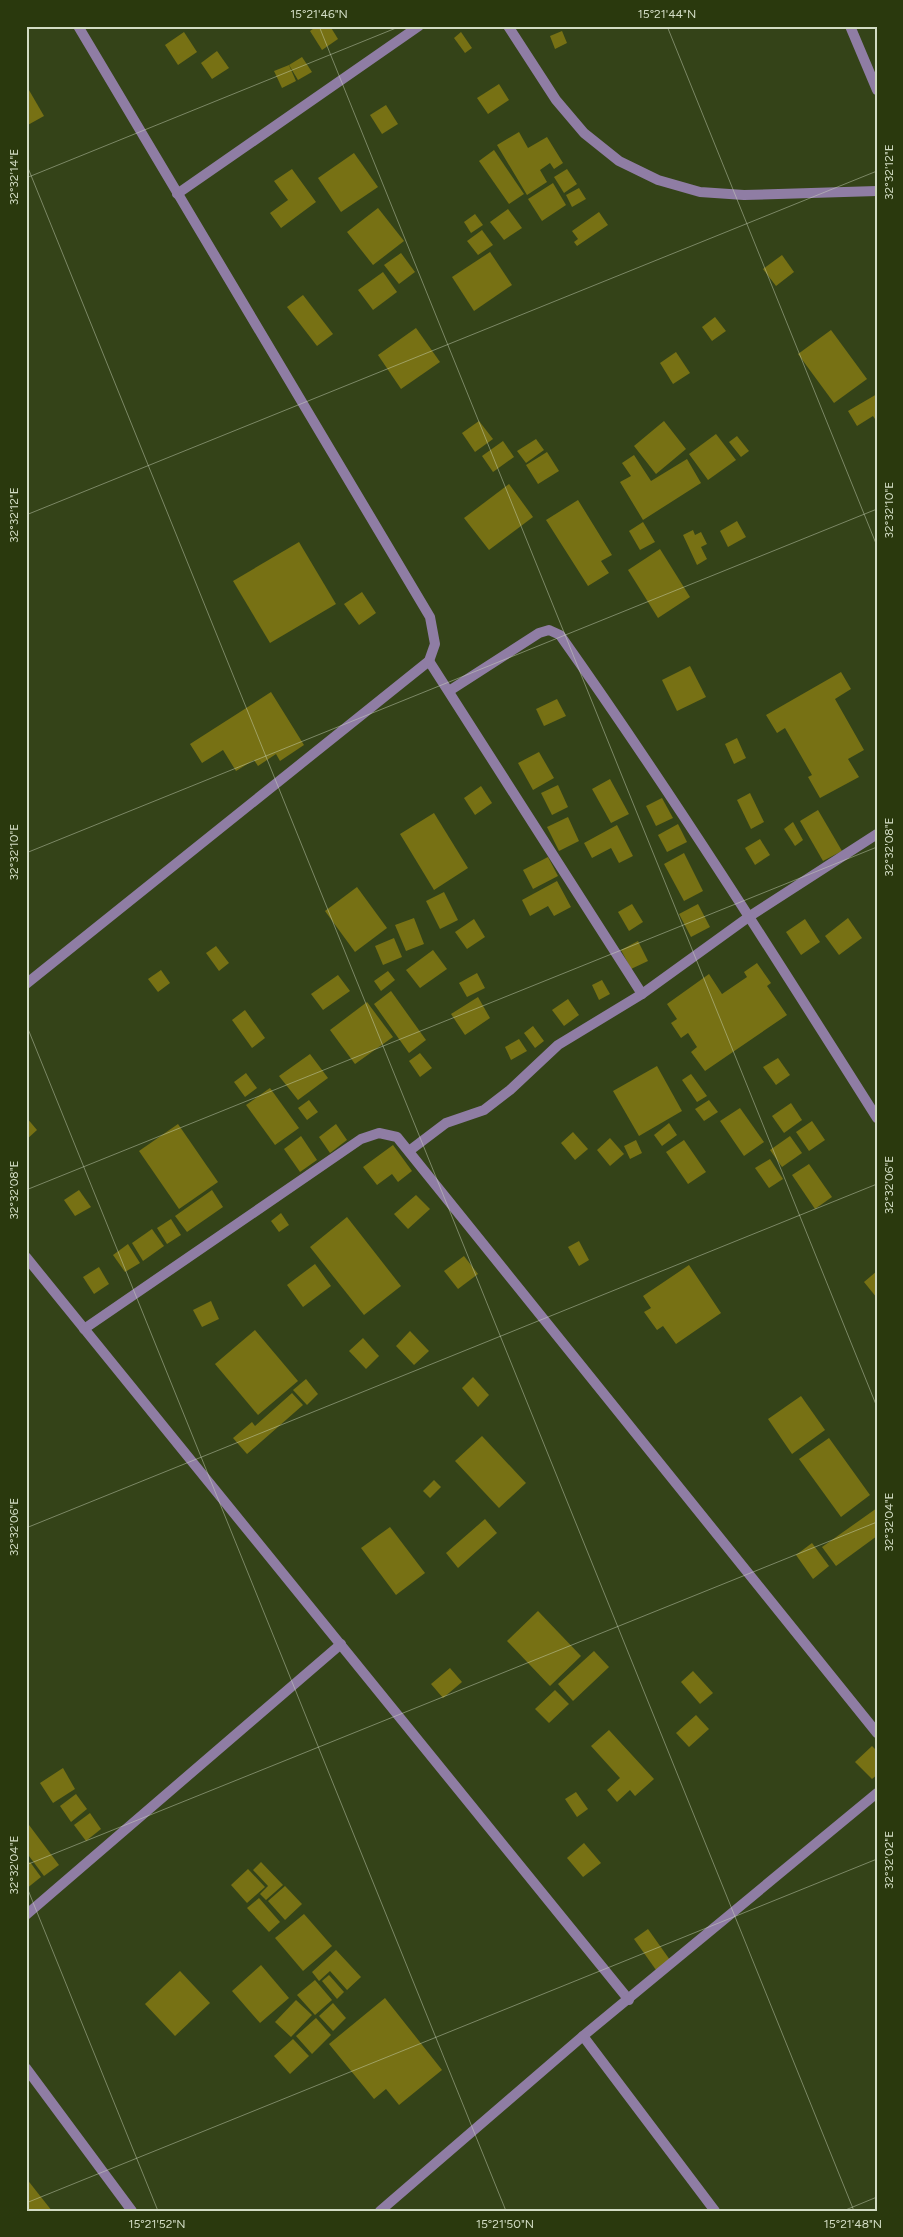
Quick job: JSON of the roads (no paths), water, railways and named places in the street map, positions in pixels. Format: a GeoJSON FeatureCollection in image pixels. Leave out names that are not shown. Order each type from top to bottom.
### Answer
{"type":"FeatureCollection","features":[{"type":"Feature","properties":{"kind":"street"},"geometry":{"type":"LineString","coordinates":[[26,984],[430,661],[435,644],[430,617],[78,26]]}},
{"type":"Feature","properties":{"kind":"street"},"geometry":{"type":"LineString","coordinates":[[177,194],[418,26]]}},
{"type":"Feature","properties":{"kind":"street"},"geometry":{"type":"LineString","coordinates":[[508,26],[556,100],[584,133],[619,160],[658,180],[700,192],[744,195],[877,191]]}},
{"type":"Feature","properties":{"kind":"street"},"geometry":{"type":"LineString","coordinates":[[850,26],[877,90]]}},
{"type":"Feature","properties":{"kind":"street"},"geometry":{"type":"LineString","coordinates":[[449,690],[539,633],[549,630],[560,635],[640,748],[750,916],[877,1118]]}},
{"type":"Feature","properties":{"kind":"street"},"geometry":{"type":"LineString","coordinates":[[430,661],[642,994]]}},
{"type":"Feature","properties":{"kind":"street"},"geometry":{"type":"LineString","coordinates":[[409,1151],[446,1123],[484,1110],[510,1090],[558,1045],[642,994],[750,916],[877,834]]}},
{"type":"Feature","properties":{"kind":"street"},"geometry":{"type":"LineString","coordinates":[[84,1329],[361,1139],[379,1133],[397,1137],[877,1733]]}},
{"type":"Feature","properties":{"kind":"street"},"geometry":{"type":"LineString","coordinates":[[26,1257],[629,2000]]}},
{"type":"Feature","properties":{"kind":"street"},"geometry":{"type":"LineString","coordinates":[[26,1915],[340,1644]]}},
{"type":"Feature","properties":{"kind":"street"},"geometry":{"type":"LineString","coordinates":[[380,2211],[583,2036],[629,2000],[877,1793]]}},
{"type":"Feature","properties":{"kind":"street"},"geometry":{"type":"LineString","coordinates":[[583,2036],[715,2211]]}},
{"type":"Feature","properties":{"kind":"street"},"geometry":{"type":"LineString","coordinates":[[26,2068],[132,2211]]}}]}
